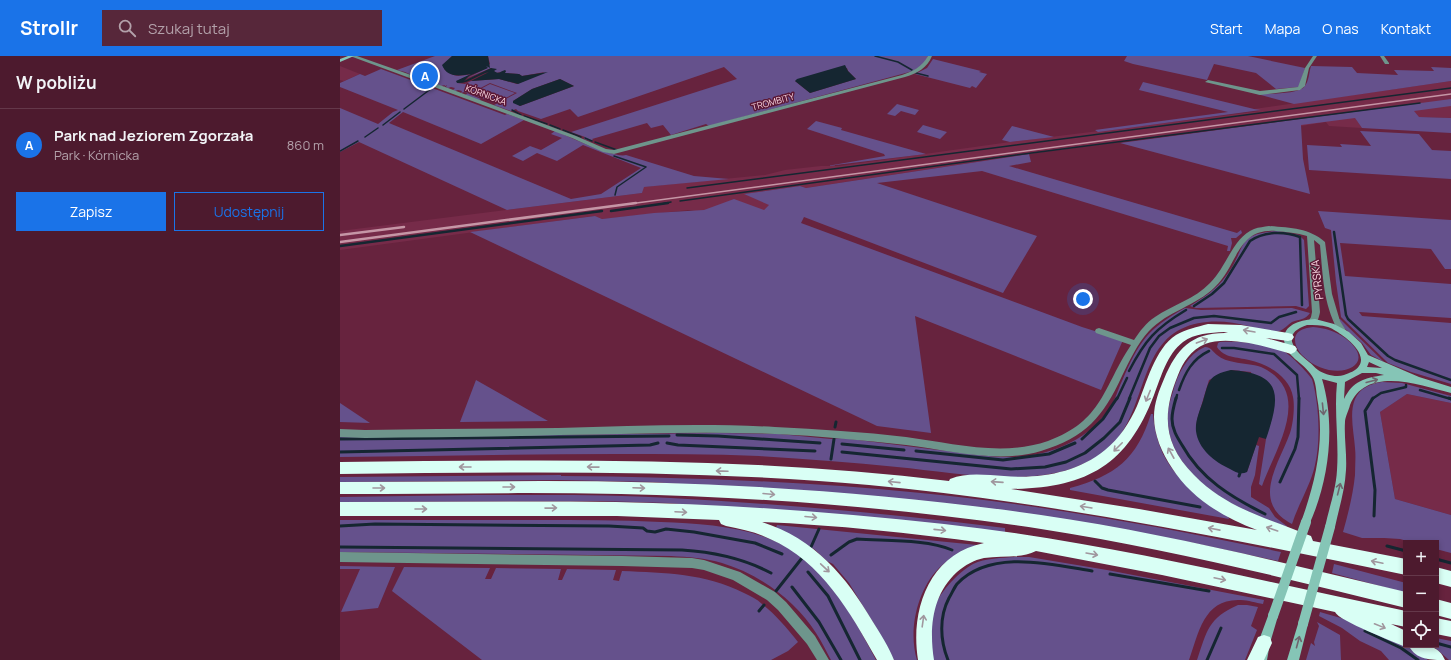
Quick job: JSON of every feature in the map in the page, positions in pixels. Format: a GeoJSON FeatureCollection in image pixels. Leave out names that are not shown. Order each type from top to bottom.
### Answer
{"type":"FeatureCollection","features":[{"type":"Feature","properties":{"kind":"highway"},"geometry":{"type":"LineString","coordinates":[[933,486],[976,481],[1008,483],[1050,481],[1086,470],[1103,461],[1120,446],[1140,415],[1164,357],[1172,344],[1180,338],[1199,330],[1224,327],[1289,343]]}},
{"type":"Feature","properties":{"kind":"highway"},"geometry":{"type":"LineString","coordinates":[[1289,343],[1266,343],[1233,338],[1202,340],[1191,346],[1182,354],[1177,362],[1163,398],[1160,421],[1162,435],[1168,450],[1188,479],[1218,504],[1254,523],[1349,556]]}},
{"type":"Feature","properties":{"kind":"highway"},"geometry":{"type":"LineString","coordinates":[[340,468],[560,467],[684,469],[805,474],[983,491],[1128,513],[1403,567]]}},
{"type":"Feature","properties":{"kind":"highway"},"geometry":{"type":"LineString","coordinates":[[340,488],[561,487],[665,489],[757,493],[990,515],[1125,537],[1248,561],[1403,599]]}},
{"type":"Feature","properties":{"kind":"highway"},"geometry":{"type":"LineString","coordinates":[[340,509],[568,508],[792,516],[830,519],[946,531],[1040,544],[1162,567],[1403,618]]}},
{"type":"Feature","properties":{"kind":"highway"},"geometry":{"type":"LineString","coordinates":[[702,513],[763,529],[778,535],[808,554],[829,572],[844,589],[886,660]]}},
{"type":"Feature","properties":{"kind":"highway"},"geometry":{"type":"LineString","coordinates":[[926,660],[922,628],[925,609],[937,582],[946,573],[972,554],[997,549],[1021,549],[1040,544]]}},
{"type":"Feature","properties":{"kind":"highway"},"geometry":{"type":"LineString","coordinates":[[1439,576],[1451,580]]}},
{"type":"Feature","properties":{"kind":"highway"},"geometry":{"type":"LineString","coordinates":[[1333,603],[1352,615],[1403,638]]}},
{"type":"Feature","properties":{"kind":"highway"},"geometry":{"type":"LineString","coordinates":[[1439,608],[1451,611]]}},
{"type":"Feature","properties":{"kind":"highway"},"geometry":{"type":"LineString","coordinates":[[1439,627],[1451,629]]}},
{"type":"Feature","properties":{"kind":"highway"},"geometry":{"type":"LineString","coordinates":[[1255,660],[1264,643]]}},
{"type":"Feature","properties":{"kind":"highway"},"geometry":{"type":"LineString","coordinates":[[1421,648],[1437,660]]}},
{"type":"Feature","properties":{"kind":"street","name":"KÓRNICKA"},"geometry":{"type":"LineString","coordinates":[[352,56],[542,124],[581,139],[605,151],[614,152]]}},
{"type":"Feature","properties":{"kind":"street"},"geometry":{"type":"LineString","coordinates":[[340,61],[352,56]]}},
{"type":"Feature","properties":{"kind":"street","name":"TROMBITY"},"geometry":{"type":"LineString","coordinates":[[614,152],[899,77],[924,67],[930,56]]}},
{"type":"Feature","properties":{"kind":"street"},"geometry":{"type":"LineString","coordinates":[[1208,82],[1260,93],[1290,90],[1302,87],[1308,68],[1315,56]]}},
{"type":"Feature","properties":{"kind":"street"},"geometry":{"type":"LineString","coordinates":[[1382,56],[1387,62]]}},
{"type":"Feature","properties":{"kind":"street"},"geometry":{"type":"LineString","coordinates":[[340,433],[735,429],[848,435],[968,449],[1022,451],[1038,448],[1066,437],[1095,417],[1106,401],[1135,343],[1143,332],[1164,314],[1199,295],[1213,285],[1228,265],[1238,244],[1249,233],[1263,228],[1270,228],[1310,234]]}},
{"type":"Feature","properties":{"kind":"street","name":"PYRSKA"},"geometry":{"type":"LineString","coordinates":[[1310,234],[1324,245],[1328,294],[1336,321],[1343,332]]}},
{"type":"Feature","properties":{"kind":"street","name":"PYRSKA"},"geometry":{"type":"LineString","coordinates":[[1310,234],[1316,312],[1315,318],[1312,322]]}},
{"type":"Feature","properties":{"kind":"street"},"geometry":{"type":"LineString","coordinates":[[1312,322],[1322,323],[1343,332],[1358,344],[1365,357],[1365,365],[1362,370],[1354,376],[1340,380],[1314,372],[1300,360],[1289,343],[1294,327],[1302,324],[1312,322]]}},
{"type":"Feature","properties":{"kind":"street"},"geometry":{"type":"LineString","coordinates":[[1099,331],[1135,343]]}},
{"type":"Feature","properties":{"kind":"street"},"geometry":{"type":"LineString","coordinates":[[1365,357],[1417,380]]}},
{"type":"Feature","properties":{"kind":"street"},"geometry":{"type":"LineString","coordinates":[[1362,370],[1376,370],[1451,390]]}},
{"type":"Feature","properties":{"kind":"street"},"geometry":{"type":"LineString","coordinates":[[1261,660],[1264,643],[1306,522],[1317,495],[1320,482],[1324,449],[1323,410],[1319,384],[1314,372]]}},
{"type":"Feature","properties":{"kind":"street"},"geometry":{"type":"LineString","coordinates":[[1340,420],[1350,396],[1356,388],[1373,380],[1407,378]]}},
{"type":"Feature","properties":{"kind":"street"},"geometry":{"type":"LineString","coordinates":[[1292,660],[1330,527],[1341,482],[1340,380]]}},
{"type":"Feature","properties":{"kind":"street"},"geometry":{"type":"LineString","coordinates":[[340,557],[636,561],[692,563],[704,565],[736,576],[771,596],[782,606],[806,634],[823,660]]}},
{"type":"Feature","properties":{"kind":"shaded area"},"geometry":{"type":"Polygon","coordinates":[[[435,56],[452,56],[444,69],[457,76],[472,74],[457,81],[457,83],[465,84],[471,81],[499,79],[517,84],[545,72],[522,76],[519,74],[504,73],[506,71],[496,73],[491,68],[463,80],[487,68],[485,67],[490,64],[488,56],[928,56],[920,67],[913,71],[709,126],[706,124],[671,135],[663,125],[651,128],[647,123],[592,139],[593,140],[591,141],[571,132],[737,79],[724,67],[578,117],[570,109],[541,119],[516,109],[511,111],[494,105],[517,93],[490,83],[469,94],[481,99],[479,100],[465,95],[468,93],[461,93],[462,91],[458,90],[455,91],[453,90],[455,88],[451,87],[448,88],[446,87],[447,85],[444,87],[445,85],[441,86],[430,82],[432,80],[425,80],[427,79],[424,77],[420,79],[397,70],[435,56]],[[847,68],[795,81],[810,93],[856,79],[847,68]],[[560,79],[532,89],[513,101],[520,106],[574,86],[560,79]]]}},
{"type":"Feature","properties":{"kind":"shaded area"},"geometry":{"type":"Polygon","coordinates":[[[1127,56],[1248,56],[1305,68],[1299,87],[1276,89],[1256,73],[1214,64],[1207,80],[1133,64],[1124,61],[1127,56]]]}},
{"type":"Feature","properties":{"kind":"shaded area"},"geometry":{"type":"Polygon","coordinates":[[[933,59],[981,71],[979,72],[987,74],[976,88],[972,86],[970,88],[915,74],[927,68],[933,59]]]}},
{"type":"Feature","properties":{"kind":"shaded area"},"geometry":{"type":"Polygon","coordinates":[[[340,66],[360,74],[344,81],[340,80],[340,66]]]}},
{"type":"Feature","properties":{"kind":"shaded area"},"geometry":{"type":"Polygon","coordinates":[[[1311,66],[1352,67],[1357,73],[1398,75],[1394,70],[1434,71],[1431,67],[1451,68],[1451,81],[1294,104],[1257,94],[1282,93],[1301,89],[1307,82],[1311,66]]]}},
{"type":"Feature","properties":{"kind":"shaded area"},"geometry":{"type":"Polygon","coordinates":[[[381,69],[505,115],[507,114],[524,120],[481,144],[403,112],[389,123],[571,199],[601,194],[641,168],[583,145],[557,161],[537,153],[523,161],[512,156],[530,146],[541,150],[562,138],[551,134],[555,131],[612,154],[626,155],[694,176],[729,179],[644,187],[642,193],[507,210],[359,142],[340,152],[340,108],[378,124],[393,112],[398,110],[340,87],[340,83],[360,74],[365,76],[381,69]]]}},
{"type":"Feature","properties":{"kind":"shaded area"},"geometry":{"type":"Polygon","coordinates":[[[1451,81],[1451,118],[1419,117],[1356,119],[1362,128],[1329,126],[1326,122],[1301,126],[1275,122],[1029,154],[806,188],[800,186],[745,194],[770,205],[763,211],[732,217],[689,210],[602,219],[594,216],[340,250],[340,231],[642,193],[643,187],[765,175],[785,170],[821,166],[839,166],[1010,142],[1260,111],[1254,109],[1451,81]]]}},
{"type":"Feature","properties":{"kind":"shaded area"},"geometry":{"type":"Polygon","coordinates":[[[1143,82],[1261,110],[1098,132],[1095,130],[1228,112],[1139,90],[1143,82]]]}},
{"type":"Feature","properties":{"kind":"shaded area"},"geometry":{"type":"Polygon","coordinates":[[[490,84],[515,93],[496,103],[471,94],[490,84]]]}},
{"type":"Feature","properties":{"kind":"shaded area"},"geometry":{"type":"Polygon","coordinates":[[[1451,99],[1451,106],[1414,111],[1419,117],[1451,118],[1451,133],[1362,128],[1355,118],[1301,125],[1303,159],[1310,194],[1120,143],[1451,99]]]}},
{"type":"Feature","properties":{"kind":"shaded area"},"geometry":{"type":"Polygon","coordinates":[[[897,104],[919,110],[915,115],[901,111],[895,116],[887,114],[897,104]]]}},
{"type":"Feature","properties":{"kind":"shaded area"},"geometry":{"type":"Polygon","coordinates":[[[816,121],[842,128],[841,130],[926,154],[827,166],[885,156],[884,154],[807,129],[816,121]]]}},
{"type":"Feature","properties":{"kind":"shaded area"},"geometry":{"type":"Polygon","coordinates":[[[923,125],[947,132],[940,139],[917,132],[923,125]]]}},
{"type":"Feature","properties":{"kind":"shaded area"},"geometry":{"type":"Polygon","coordinates":[[[1012,126],[1054,137],[1010,142],[1002,140],[1012,126]]]}},
{"type":"Feature","properties":{"kind":"shaded area"},"geometry":{"type":"Polygon","coordinates":[[[1360,131],[1419,134],[1432,150],[1451,151],[1451,179],[1309,170],[1307,145],[1342,147],[1340,144],[1371,146],[1360,131]]]}},
{"type":"Feature","properties":{"kind":"shaded area"},"geometry":{"type":"Polygon","coordinates":[[[1029,154],[1031,162],[1009,166],[1237,233],[1241,230],[1242,233],[1236,238],[1231,238],[1232,243],[1230,251],[1227,251],[1228,246],[982,171],[877,183],[1037,236],[1003,293],[804,217],[801,223],[1082,327],[1123,340],[1101,390],[915,316],[931,433],[877,426],[470,232],[595,216],[602,219],[654,213],[704,210],[734,199],[764,210],[769,205],[744,194],[800,186],[806,188],[1029,154]]]}},
{"type":"Feature","properties":{"kind":"shaded area"},"geometry":{"type":"Polygon","coordinates":[[[1318,211],[1451,220],[1451,269],[1445,269],[1431,249],[1340,243],[1345,276],[1451,284],[1451,318],[1359,312],[1362,316],[1451,323],[1451,384],[1411,372],[1388,363],[1341,317],[1331,230],[1325,228],[1318,211]]]}},
{"type":"Feature","properties":{"kind":"shaded area"},"geometry":{"type":"Polygon","coordinates":[[[1278,231],[1299,235],[1304,240],[1309,306],[1306,309],[1296,306],[1196,308],[1190,306],[1210,293],[1222,281],[1232,266],[1243,244],[1248,239],[1254,235],[1264,232],[1278,231]]]}},
{"type":"Feature","properties":{"kind":"shaded area"},"geometry":{"type":"Polygon","coordinates":[[[1185,308],[1201,310],[1292,308],[1310,313],[1304,318],[1292,322],[1283,329],[1275,332],[1240,324],[1223,322],[1197,323],[1181,329],[1167,339],[1157,352],[1149,368],[1129,420],[1120,436],[1108,449],[1097,457],[1076,467],[1056,473],[1011,477],[987,476],[845,462],[724,455],[582,454],[340,457],[340,436],[389,437],[718,433],[779,434],[831,439],[842,438],[985,456],[1027,456],[1042,453],[1069,444],[1093,428],[1103,418],[1111,406],[1139,346],[1153,330],[1185,308]]]}},
{"type":"Feature","properties":{"kind":"shaded area"},"geometry":{"type":"Polygon","coordinates":[[[1338,319],[1340,319],[1384,362],[1371,355],[1362,343],[1344,328],[1338,319]]]}},
{"type":"Feature","properties":{"kind":"shaded area"},"geometry":{"type":"Polygon","coordinates":[[[1313,327],[1330,330],[1345,338],[1355,348],[1359,357],[1356,364],[1349,369],[1339,371],[1327,370],[1315,365],[1303,356],[1296,347],[1295,337],[1301,330],[1313,327]]]}},
{"type":"Feature","properties":{"kind":"shaded area"},"geometry":{"type":"Polygon","coordinates":[[[1218,343],[1252,343],[1276,348],[1286,353],[1303,368],[1312,379],[1318,410],[1319,433],[1317,455],[1311,480],[1292,524],[1279,515],[1272,505],[1270,494],[1271,482],[1292,425],[1294,406],[1291,390],[1288,383],[1277,372],[1270,368],[1256,362],[1227,355],[1220,351],[1217,347],[1218,343]]]}},
{"type":"Feature","properties":{"kind":"shaded area"},"geometry":{"type":"Polygon","coordinates":[[[1205,347],[1210,348],[1225,360],[1261,367],[1277,378],[1286,391],[1288,406],[1287,422],[1282,439],[1262,486],[1259,484],[1266,439],[1251,372],[1231,370],[1209,380],[1197,420],[1196,431],[1247,472],[1256,445],[1259,446],[1255,475],[1251,487],[1251,497],[1269,508],[1275,517],[1288,527],[1239,508],[1209,489],[1183,463],[1174,448],[1169,431],[1169,404],[1174,388],[1185,364],[1194,354],[1205,347]]]}},
{"type":"Feature","properties":{"kind":"shaded area"},"geometry":{"type":"Polygon","coordinates":[[[476,380],[548,421],[460,422],[476,380]]]}},
{"type":"Feature","properties":{"kind":"shaded area"},"geometry":{"type":"Polygon","coordinates":[[[1382,382],[1402,383],[1451,396],[1451,403],[1407,394],[1380,412],[1395,499],[1451,515],[1451,553],[1439,550],[1439,540],[1362,538],[1343,532],[1352,497],[1355,475],[1355,451],[1352,423],[1353,405],[1357,395],[1363,389],[1373,384],[1382,382]]]}},
{"type":"Feature","properties":{"kind":"shaded area"},"geometry":{"type":"Polygon","coordinates":[[[1407,394],[1451,403],[1451,515],[1395,499],[1380,412],[1407,394]]]}},
{"type":"Feature","properties":{"kind":"shaded area"},"geometry":{"type":"Polygon","coordinates":[[[340,403],[370,423],[340,422],[340,403]]]}},
{"type":"Feature","properties":{"kind":"shaded area"},"geometry":{"type":"Polygon","coordinates":[[[1151,414],[1153,414],[1156,433],[1161,449],[1168,463],[1188,486],[1228,516],[1229,519],[1070,490],[1070,488],[1100,478],[1122,463],[1139,443],[1151,414]]]}},
{"type":"Feature","properties":{"kind":"shaded area"},"geometry":{"type":"Polygon","coordinates":[[[561,475],[651,477],[831,485],[921,493],[1057,510],[1192,534],[1281,552],[1278,561],[1189,542],[703,486],[654,482],[558,480],[340,482],[340,477],[561,475]]]}},
{"type":"Feature","properties":{"kind":"shaded area"},"geometry":{"type":"Polygon","coordinates":[[[475,495],[622,496],[797,506],[922,518],[1005,528],[1005,534],[669,503],[599,501],[340,502],[340,497],[475,495]]]}},
{"type":"Feature","properties":{"kind":"shaded area"},"geometry":{"type":"Polygon","coordinates":[[[340,520],[630,521],[711,525],[760,535],[790,549],[818,571],[850,613],[876,660],[831,660],[808,621],[787,600],[775,590],[749,574],[716,561],[671,556],[340,552],[340,520]]]}},
{"type":"Feature","properties":{"kind":"shaded area"},"geometry":{"type":"Polygon","coordinates":[[[777,525],[977,545],[956,555],[942,565],[925,588],[916,612],[914,624],[914,649],[917,660],[894,660],[849,583],[833,564],[827,561],[814,549],[776,528],[777,525]]]}},
{"type":"Feature","properties":{"kind":"shaded area"},"geometry":{"type":"Polygon","coordinates":[[[1029,557],[1107,570],[1264,600],[1263,604],[1244,600],[1229,601],[1219,605],[1211,611],[1200,628],[1189,660],[933,660],[930,642],[930,629],[935,605],[943,591],[961,572],[973,564],[988,559],[1029,557]]]}},
{"type":"Feature","properties":{"kind":"shaded area"},"geometry":{"type":"Polygon","coordinates":[[[1334,564],[1403,582],[1403,592],[1332,573],[1334,564]]]}},
{"type":"Feature","properties":{"kind":"shaded area"},"geometry":{"type":"Polygon","coordinates":[[[340,566],[395,567],[378,608],[341,612],[360,569],[340,569],[340,566]]]}},
{"type":"Feature","properties":{"kind":"shaded area"},"geometry":{"type":"Polygon","coordinates":[[[404,567],[490,568],[485,579],[491,579],[496,568],[561,569],[558,580],[562,580],[567,569],[616,570],[613,580],[619,581],[622,571],[684,575],[700,578],[729,586],[756,599],[777,617],[798,642],[788,651],[771,660],[482,660],[392,591],[404,567]]]}},
{"type":"Feature","properties":{"kind":"shaded area"},"geometry":{"type":"Polygon","coordinates":[[[1238,605],[1258,607],[1251,626],[1257,630],[1245,660],[1197,660],[1206,633],[1214,620],[1238,605]]]}},
{"type":"Feature","properties":{"kind":"shaded area"},"geometry":{"type":"Polygon","coordinates":[[[1320,612],[1348,620],[1377,631],[1403,643],[1403,648],[1411,648],[1417,651],[1428,660],[1389,660],[1381,651],[1360,641],[1342,628],[1319,616],[1320,612]]]}},
{"type":"Feature","properties":{"kind":"shaded area"},"geometry":{"type":"Polygon","coordinates":[[[1317,622],[1340,635],[1341,660],[1306,660],[1311,643],[1315,646],[1314,642],[1319,626],[1317,622]]]}},
{"type":"Feature","properties":{"kind":"shaded area"},"geometry":{"type":"Polygon","coordinates":[[[1439,639],[1451,641],[1451,660],[1449,660],[1435,648],[1439,648],[1439,639]]]}},
{"type":"Feature","properties":{"kind":"water"},"geometry":{"type":"Polygon","coordinates":[[[452,56],[488,56],[490,68],[486,66],[488,68],[469,76],[464,81],[491,68],[497,69],[494,71],[497,73],[505,70],[505,73],[519,74],[522,76],[548,72],[518,84],[499,79],[471,81],[489,72],[469,81],[457,83],[456,81],[471,74],[454,75],[447,72],[442,65],[452,56]]]}},
{"type":"Feature","properties":{"kind":"water"},"geometry":{"type":"Polygon","coordinates":[[[845,65],[848,71],[856,79],[810,93],[795,81],[797,79],[845,65]]]}},
{"type":"Feature","properties":{"kind":"water"},"geometry":{"type":"Polygon","coordinates":[[[560,79],[574,86],[520,106],[513,103],[513,101],[532,89],[560,79]]]}},
{"type":"Feature","properties":{"kind":"water"},"geometry":{"type":"Polygon","coordinates":[[[1231,370],[1248,372],[1261,377],[1269,383],[1274,390],[1274,411],[1266,439],[1259,437],[1247,472],[1243,473],[1236,472],[1213,459],[1200,444],[1196,431],[1196,423],[1208,384],[1218,374],[1231,370]]]}},
{"type":"Feature","properties":{"kind":"waterway"},"geometry":{"type":"LineString","coordinates":[[875,56],[898,62],[912,70]]}},
{"type":"Feature","properties":{"kind":"waterway"},"geometry":{"type":"LineString","coordinates":[[916,73],[928,76]]}},
{"type":"Feature","properties":{"kind":"waterway"},"geometry":{"type":"LineString","coordinates":[[404,109],[432,88]]}},
{"type":"Feature","properties":{"kind":"waterway"},"geometry":{"type":"LineString","coordinates":[[687,188],[1451,88]]}},
{"type":"Feature","properties":{"kind":"waterway"},"geometry":{"type":"LineString","coordinates":[[680,201],[1016,155],[1420,103]]}},
{"type":"Feature","properties":{"kind":"waterway"},"geometry":{"type":"LineString","coordinates":[[512,110],[521,115]]}},
{"type":"Feature","properties":{"kind":"waterway"},"geometry":{"type":"LineString","coordinates":[[383,125],[400,112]]}},
{"type":"Feature","properties":{"kind":"waterway"},"geometry":{"type":"LineString","coordinates":[[524,116],[547,124]]}},
{"type":"Feature","properties":{"kind":"waterway"},"geometry":{"type":"LineString","coordinates":[[550,125],[560,129]]}},
{"type":"Feature","properties":{"kind":"waterway"},"geometry":{"type":"LineString","coordinates":[[365,137],[378,128]]}},
{"type":"Feature","properties":{"kind":"waterway"},"geometry":{"type":"LineString","coordinates":[[563,130],[581,137]]}},
{"type":"Feature","properties":{"kind":"waterway"},"geometry":{"type":"LineString","coordinates":[[585,138],[592,141]]}},
{"type":"Feature","properties":{"kind":"waterway"},"geometry":{"type":"LineString","coordinates":[[340,151],[358,141]]}},
{"type":"Feature","properties":{"kind":"waterway"},"geometry":{"type":"LineString","coordinates":[[595,142],[617,150]]}},
{"type":"Feature","properties":{"kind":"waterway"},"geometry":{"type":"LineString","coordinates":[[614,156],[646,167],[617,187],[615,195]]}},
{"type":"Feature","properties":{"kind":"waterway"},"geometry":{"type":"LineString","coordinates":[[661,204],[671,202]]}},
{"type":"Feature","properties":{"kind":"waterway"},"geometry":{"type":"LineString","coordinates":[[661,204],[668,203]]}},
{"type":"Feature","properties":{"kind":"waterway"},"geometry":{"type":"LineString","coordinates":[[611,211],[661,204]]}},
{"type":"Feature","properties":{"kind":"waterway"},"geometry":{"type":"LineString","coordinates":[[340,246],[602,211]]}},
{"type":"Feature","properties":{"kind":"waterway"},"geometry":{"type":"LineString","coordinates":[[1334,232],[1346,315],[1348,319],[1388,356],[1395,360],[1451,380]]}},
{"type":"Feature","properties":{"kind":"waterway"},"geometry":{"type":"LineString","coordinates":[[1194,306],[1212,294],[1224,283],[1250,241],[1261,235],[1274,233],[1300,237],[1302,305]]}},
{"type":"Feature","properties":{"kind":"waterway"},"geometry":{"type":"LineString","coordinates":[[1129,371],[1140,351],[1152,336],[1159,329],[1186,310]]}},
{"type":"Feature","properties":{"kind":"waterway"},"geometry":{"type":"LineString","coordinates":[[1129,399],[1150,348],[1159,336],[1170,328],[1194,318],[1214,316],[1271,323],[1279,317],[1296,312]]}},
{"type":"Feature","properties":{"kind":"waterway"},"geometry":{"type":"LineString","coordinates":[[1222,348],[1234,348],[1274,354],[1297,375],[1299,399]]}},
{"type":"Feature","properties":{"kind":"waterway"},"geometry":{"type":"LineString","coordinates":[[1179,390],[1190,367],[1198,358],[1209,351]]}},
{"type":"Feature","properties":{"kind":"waterway"},"geometry":{"type":"LineString","coordinates":[[1117,399],[1127,378]]}},
{"type":"Feature","properties":{"kind":"waterway"},"geometry":{"type":"LineString","coordinates":[[1373,399],[1381,393],[1406,387],[1406,385]]}},
{"type":"Feature","properties":{"kind":"waterway"},"geometry":{"type":"LineString","coordinates":[[1420,390],[1451,399],[1449,398]]}},
{"type":"Feature","properties":{"kind":"waterway"},"geometry":{"type":"LineString","coordinates":[[1176,399],[1177,395]]}},
{"type":"Feature","properties":{"kind":"waterway"},"geometry":{"type":"LineString","coordinates":[[1082,439],[1103,419],[1117,398]]}},
{"type":"Feature","properties":{"kind":"waterway"},"geometry":{"type":"LineString","coordinates":[[842,452],[1011,469],[1045,467],[1066,462],[1085,453],[1104,438],[1120,422],[1130,398]]}},
{"type":"Feature","properties":{"kind":"waterway"},"geometry":{"type":"LineString","coordinates":[[1176,398],[1172,414],[1173,426],[1177,436],[1198,468],[1229,494],[1265,514]]}},
{"type":"Feature","properties":{"kind":"waterway"},"geometry":{"type":"LineString","coordinates":[[1280,482],[1295,449],[1298,437],[1299,399]]}},
{"type":"Feature","properties":{"kind":"waterway"},"geometry":{"type":"LineString","coordinates":[[1373,399],[1365,411],[1375,490],[1374,516]]}},
{"type":"Feature","properties":{"kind":"waterway"},"geometry":{"type":"LineString","coordinates":[[835,427],[836,422]]}},
{"type":"Feature","properties":{"kind":"waterway"},"geometry":{"type":"LineString","coordinates":[[677,435],[718,436],[820,443]]}},
{"type":"Feature","properties":{"kind":"waterway"},"geometry":{"type":"LineString","coordinates":[[340,439],[669,436]]}},
{"type":"Feature","properties":{"kind":"waterway"},"geometry":{"type":"LineString","coordinates":[[831,459],[834,439]]}},
{"type":"Feature","properties":{"kind":"waterway"},"geometry":{"type":"LineString","coordinates":[[340,452],[650,445],[658,443]]}},
{"type":"Feature","properties":{"kind":"waterway"},"geometry":{"type":"LineString","coordinates":[[667,443],[678,445],[815,451]]}},
{"type":"Feature","properties":{"kind":"waterway"},"geometry":{"type":"LineString","coordinates":[[916,451],[1003,460],[1049,454],[1075,443]]}},
{"type":"Feature","properties":{"kind":"waterway"},"geometry":{"type":"LineString","coordinates":[[842,444],[904,450]]}},
{"type":"Feature","properties":{"kind":"waterway"},"geometry":{"type":"LineString","coordinates":[[1095,481],[1102,488],[1108,490],[1200,507]]}},
{"type":"Feature","properties":{"kind":"waterway"},"geometry":{"type":"LineString","coordinates":[[340,526],[375,524],[609,526],[643,528],[647,531],[655,532],[666,529],[694,532],[755,543],[782,554]]}},
{"type":"Feature","properties":{"kind":"waterway"},"geometry":{"type":"LineString","coordinates":[[811,547],[819,529]]}},
{"type":"Feature","properties":{"kind":"waterway"},"geometry":{"type":"LineString","coordinates":[[831,555],[849,542],[857,539],[918,542],[942,546],[952,550]]}},
{"type":"Feature","properties":{"kind":"waterway"},"geometry":{"type":"LineString","coordinates":[[1387,546],[1403,550]]}},
{"type":"Feature","properties":{"kind":"waterway"},"geometry":{"type":"LineString","coordinates":[[340,547],[682,550],[705,552],[728,557],[750,563],[771,573]]}},
{"type":"Feature","properties":{"kind":"waterway"},"geometry":{"type":"LineString","coordinates":[[776,591],[802,558]]}},
{"type":"Feature","properties":{"kind":"waterway"},"geometry":{"type":"LineString","coordinates":[[1439,560],[1451,563]]}},
{"type":"Feature","properties":{"kind":"waterway"},"geometry":{"type":"LineString","coordinates":[[948,660],[942,637],[942,621],[946,605],[957,584],[971,573],[986,566],[1021,562],[1058,565],[1092,571]]}},
{"type":"Feature","properties":{"kind":"waterway"},"geometry":{"type":"LineString","coordinates":[[808,572],[828,596],[860,660]]}},
{"type":"Feature","properties":{"kind":"waterway"},"geometry":{"type":"LineString","coordinates":[[1110,574],[1209,591]]}},
{"type":"Feature","properties":{"kind":"waterway"},"geometry":{"type":"LineString","coordinates":[[792,587],[819,622],[841,660]]}},
{"type":"Feature","properties":{"kind":"waterway"},"geometry":{"type":"LineString","coordinates":[[759,611],[764,605]]}},
{"type":"Feature","properties":{"kind":"waterway"},"geometry":{"type":"LineString","coordinates":[[1207,660],[1221,628]]}},
{"type":"Feature","properties":{"kind":"waterway"},"geometry":{"type":"LineString","coordinates":[[1365,631],[1401,648],[1418,660]]}},
{"type":"Feature","properties":{"kind":"waterway"},"geometry":{"type":"LineString","coordinates":[[1439,644],[1451,647]]}},
{"type":"Feature","properties":{"kind":"railway"},"geometry":{"type":"LineString","coordinates":[[629,204],[1451,94]]}},
{"type":"Feature","properties":{"kind":"railway"},"geometry":{"type":"LineString","coordinates":[[340,242],[636,203]]}},
{"type":"Feature","properties":{"kind":"railway"},"geometry":{"type":"LineString","coordinates":[[340,235],[404,227]]}},
{"type":"Feature","properties":{"kind":"place","name":"Park nad Jeziorem Zgorzała"},"geometry":{"type":"Point","coordinates":[425,76]}}]}
